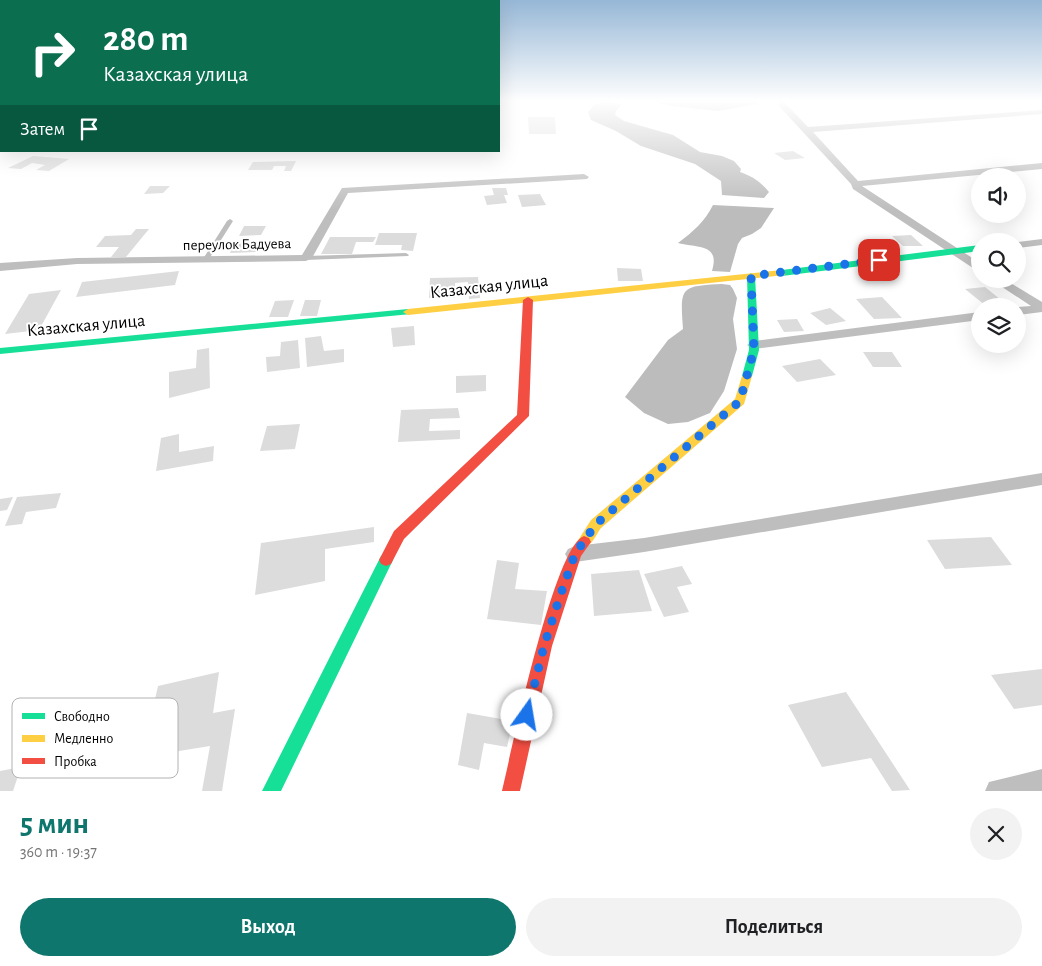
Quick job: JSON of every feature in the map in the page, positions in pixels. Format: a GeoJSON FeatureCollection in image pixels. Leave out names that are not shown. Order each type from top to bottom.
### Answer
{"type":"FeatureCollection","features":[{"type":"Feature","properties":{"kind":"street"},"geometry":{"type":"LineString","coordinates":[[814,137],[856,184],[856,187],[971,263]]}},
{"type":"Feature","properties":{"kind":"street"},"geometry":{"type":"LineString","coordinates":[[856,184],[1042,166]]}},
{"type":"Feature","properties":{"kind":"street","name":"переулок Бадуева"},"geometry":{"type":"LineString","coordinates":[[0,267],[77,261],[306,258],[345,190],[584,177]]}},
{"type":"Feature","properties":{"kind":"street"},"geometry":{"type":"LineString","coordinates":[[1026,244],[1042,242]]}},
{"type":"Feature","properties":{"kind":"street","name":"Казахская улица"},"geometry":{"type":"LineString","coordinates":[[1,353],[528,300],[751,276],[971,249]]}},
{"type":"Feature","properties":{"kind":"street"},"geometry":{"type":"LineString","coordinates":[[511,791],[544,646],[575,554],[596,524],[740,401],[754,345],[751,276]]}},
{"type":"Feature","properties":{"kind":"street"},"geometry":{"type":"LineString","coordinates":[[1010,288],[1042,308]]}},
{"type":"Feature","properties":{"kind":"street"},"geometry":{"type":"LineString","coordinates":[[271,791],[399,535],[523,416],[528,300]]}},
{"type":"Feature","properties":{"kind":"street"},"geometry":{"type":"LineString","coordinates":[[1026,311],[1042,308]]}},
{"type":"Feature","properties":{"kind":"street"},"geometry":{"type":"LineString","coordinates":[[754,345],[971,317]]}},
{"type":"Feature","properties":{"kind":"street"},"geometry":{"type":"LineString","coordinates":[[575,554],[654,543],[1042,479]]}},
{"type":"Feature","properties":{"kind":"street"},"geometry":{"type":"LineString","coordinates":[[998,791],[1042,780]]}},
{"type":"Feature","properties":{"kind":"lane"},"geometry":{"type":"LineString","coordinates":[[206,260],[230,220]]}},
{"type":"Feature","properties":{"kind":"lane"},"geometry":{"type":"LineString","coordinates":[[306,258],[406,254]]}},
{"type":"Feature","properties":{"kind":"shaded area"},"geometry":{"type":"Polygon","coordinates":[[[626,137],[676,137],[700,152],[722,156],[734,161],[741,169],[740,172],[756,180],[769,192],[764,198],[722,195],[721,181],[695,164],[641,146],[626,137]]]}},
{"type":"Feature","properties":{"kind":"shaded area"},"geometry":{"type":"Polygon","coordinates":[[[713,205],[774,208],[761,228],[742,238],[738,244],[730,272],[712,271],[713,256],[706,249],[678,243],[698,226],[713,205]]]}},
{"type":"Feature","properties":{"kind":"shaded area"},"geometry":{"type":"Polygon","coordinates":[[[730,285],[737,298],[733,319],[737,349],[724,391],[710,413],[688,422],[668,424],[644,413],[625,397],[668,340],[683,329],[682,305],[686,292],[690,288],[698,286],[730,285]]]}},
{"type":"Feature","properties":{"kind":"building"},"geometry":{"type":"Polygon","coordinates":[[[793,151],[805,158],[785,160],[774,153],[793,151]]]}},
{"type":"Feature","properties":{"kind":"building"},"geometry":{"type":"Polygon","coordinates":[[[33,156],[69,159],[49,171],[36,170],[45,165],[32,163],[21,169],[8,168],[33,156]]]}},
{"type":"Feature","properties":{"kind":"building"},"geometry":{"type":"Polygon","coordinates":[[[296,161],[291,171],[284,171],[286,166],[274,166],[272,170],[248,170],[253,162],[296,161]]]}},
{"type":"Feature","properties":{"kind":"building"},"geometry":{"type":"Polygon","coordinates":[[[150,186],[170,186],[163,193],[144,194],[150,186]]]}},
{"type":"Feature","properties":{"kind":"building"},"geometry":{"type":"Polygon","coordinates":[[[492,188],[506,188],[508,195],[504,195],[507,203],[487,205],[484,196],[494,195],[492,188]]]}},
{"type":"Feature","properties":{"kind":"building"},"geometry":{"type":"Polygon","coordinates":[[[540,194],[546,205],[522,207],[518,195],[540,194]]]}},
{"type":"Feature","properties":{"kind":"building"},"geometry":{"type":"Polygon","coordinates":[[[244,226],[266,226],[261,235],[239,236],[244,226]]]}},
{"type":"Feature","properties":{"kind":"building"},"geometry":{"type":"Polygon","coordinates":[[[136,229],[149,229],[126,257],[111,257],[119,247],[96,247],[105,236],[131,235],[136,229]]]}},
{"type":"Feature","properties":{"kind":"building"},"geometry":{"type":"Polygon","coordinates":[[[379,233],[417,233],[413,251],[401,250],[402,245],[375,245],[379,233]]]}},
{"type":"Feature","properties":{"kind":"building"},"geometry":{"type":"Polygon","coordinates":[[[911,235],[923,246],[903,246],[892,236],[911,235]]]}},
{"type":"Feature","properties":{"kind":"building"},"geometry":{"type":"Polygon","coordinates":[[[330,237],[376,237],[373,242],[356,242],[352,254],[321,254],[330,237]]]}},
{"type":"Feature","properties":{"kind":"building"},"geometry":{"type":"Polygon","coordinates":[[[261,243],[256,252],[230,253],[234,244],[261,243]]]}},
{"type":"Feature","properties":{"kind":"building"},"geometry":{"type":"Polygon","coordinates":[[[617,268],[641,269],[643,281],[618,281],[617,268]]]}},
{"type":"Feature","properties":{"kind":"building"},"geometry":{"type":"Polygon","coordinates":[[[179,271],[175,285],[76,297],[82,282],[179,271]]]}},
{"type":"Feature","properties":{"kind":"building"},"geometry":{"type":"Polygon","coordinates":[[[478,277],[480,298],[469,299],[468,282],[455,283],[455,298],[429,298],[430,278],[478,277]]]}},
{"type":"Feature","properties":{"kind":"building"},"geometry":{"type":"Polygon","coordinates":[[[986,288],[999,298],[976,298],[965,289],[986,288]]]}},
{"type":"Feature","properties":{"kind":"building"},"geometry":{"type":"Polygon","coordinates":[[[61,290],[39,330],[5,334],[29,294],[61,290]]]}},
{"type":"Feature","properties":{"kind":"building"},"geometry":{"type":"Polygon","coordinates":[[[882,297],[902,318],[874,319],[856,299],[882,297]]]}},
{"type":"Feature","properties":{"kind":"building"},"geometry":{"type":"Polygon","coordinates":[[[294,300],[288,317],[269,317],[275,301],[294,300]]]}},
{"type":"Feature","properties":{"kind":"building"},"geometry":{"type":"Polygon","coordinates":[[[305,300],[321,300],[317,316],[300,316],[305,300]]]}},
{"type":"Feature","properties":{"kind":"building"},"geometry":{"type":"Polygon","coordinates":[[[830,308],[846,321],[826,325],[810,313],[830,308]]]}},
{"type":"Feature","properties":{"kind":"building"},"geometry":{"type":"Polygon","coordinates":[[[797,319],[804,331],[784,332],[777,320],[797,319]]]}},
{"type":"Feature","properties":{"kind":"building"},"geometry":{"type":"Polygon","coordinates":[[[414,326],[415,345],[393,347],[391,328],[414,326]]]}},
{"type":"Feature","properties":{"kind":"building"},"geometry":{"type":"Polygon","coordinates":[[[321,336],[324,351],[344,349],[344,362],[307,367],[305,338],[321,336]]]}},
{"type":"Feature","properties":{"kind":"building"},"geometry":{"type":"Polygon","coordinates":[[[298,340],[300,368],[267,372],[266,357],[280,356],[281,342],[298,340]]]}},
{"type":"Feature","properties":{"kind":"building"},"geometry":{"type":"Polygon","coordinates":[[[209,348],[210,388],[169,398],[169,372],[196,368],[197,350],[209,348]]]}},
{"type":"Feature","properties":{"kind":"building"},"geometry":{"type":"Polygon","coordinates":[[[863,352],[892,352],[902,367],[873,367],[863,352]]]}},
{"type":"Feature","properties":{"kind":"building"},"geometry":{"type":"Polygon","coordinates":[[[820,359],[836,375],[797,382],[782,366],[820,359]]]}},
{"type":"Feature","properties":{"kind":"building"},"geometry":{"type":"Polygon","coordinates":[[[486,375],[486,391],[456,393],[456,376],[486,375]]]}},
{"type":"Feature","properties":{"kind":"building"},"geometry":{"type":"Polygon","coordinates":[[[458,408],[460,418],[430,419],[429,431],[460,430],[460,439],[398,442],[401,410],[458,408]]]}},
{"type":"Feature","properties":{"kind":"building"},"geometry":{"type":"Polygon","coordinates":[[[300,424],[295,449],[260,451],[267,426],[300,424]]]}},
{"type":"Feature","properties":{"kind":"building"},"geometry":{"type":"Polygon","coordinates":[[[179,434],[179,452],[214,446],[213,461],[156,471],[161,438],[179,434]]]}},
{"type":"Feature","properties":{"kind":"building"},"geometry":{"type":"Polygon","coordinates":[[[61,493],[56,508],[26,512],[22,524],[5,526],[17,497],[61,493]]]}},
{"type":"Feature","properties":{"kind":"building"},"geometry":{"type":"Polygon","coordinates":[[[13,497],[7,510],[0,511],[0,499],[13,497]]]}},
{"type":"Feature","properties":{"kind":"building"},"geometry":{"type":"Polygon","coordinates":[[[374,527],[374,542],[325,549],[325,581],[255,595],[261,543],[374,527]]]}},
{"type":"Feature","properties":{"kind":"building"},"geometry":{"type":"Polygon","coordinates":[[[991,537],[1012,565],[945,569],[927,540],[991,537]]]}},
{"type":"Feature","properties":{"kind":"building"},"geometry":{"type":"Polygon","coordinates":[[[497,560],[519,563],[515,589],[547,591],[541,625],[487,619],[497,560]]]}},
{"type":"Feature","properties":{"kind":"building"},"geometry":{"type":"Polygon","coordinates":[[[682,566],[692,584],[677,587],[689,612],[664,617],[644,574],[682,566]]]}},
{"type":"Feature","properties":{"kind":"building"},"geometry":{"type":"Polygon","coordinates":[[[639,570],[652,611],[594,616],[591,574],[639,570]]]}},
{"type":"Feature","properties":{"kind":"building"},"geometry":{"type":"Polygon","coordinates":[[[1042,669],[1042,705],[1014,709],[991,675],[1042,669]]]}},
{"type":"Feature","properties":{"kind":"building"},"geometry":{"type":"Polygon","coordinates":[[[219,672],[213,713],[235,709],[222,791],[202,791],[210,746],[178,751],[178,698],[155,698],[158,686],[219,672]]]}},
{"type":"Feature","properties":{"kind":"building"},"geometry":{"type":"Polygon","coordinates":[[[846,692],[910,790],[892,791],[871,758],[822,767],[788,705],[846,692]]]}},
{"type":"Feature","properties":{"kind":"building"},"geometry":{"type":"Polygon","coordinates":[[[467,713],[513,721],[507,747],[484,743],[479,770],[458,765],[467,713]]]}},
{"type":"Feature","properties":{"kind":"building"},"geometry":{"type":"Polygon","coordinates":[[[12,769],[12,778],[17,778],[13,791],[0,791],[0,771],[12,769]]]}},
{"type":"Feature","properties":{"kind":"traffic: fast"},"geometry":{"type":"LineString","coordinates":[[782,273],[971,249]]}},
{"type":"Feature","properties":{"kind":"traffic: fast"},"geometry":{"type":"LineString","coordinates":[[747,376],[754,350],[751,276]]}},
{"type":"Feature","properties":{"kind":"traffic: fast"},"geometry":{"type":"LineString","coordinates":[[0,351],[408,312]]}},
{"type":"Feature","properties":{"kind":"traffic: fast"},"geometry":{"type":"LineString","coordinates":[[271,791],[386,560]]}},
{"type":"Feature","properties":{"kind":"traffic: slow"},"geometry":{"type":"LineString","coordinates":[[408,312],[782,273]]}},
{"type":"Feature","properties":{"kind":"traffic: slow"},"geometry":{"type":"LineString","coordinates":[[584,542],[596,524],[740,401],[747,376]]}},
{"type":"Feature","properties":{"kind":"traffic: jam"},"geometry":{"type":"LineString","coordinates":[[386,560],[399,535],[523,416],[528,300]]}},
{"type":"Feature","properties":{"kind":"traffic: jam"},"geometry":{"type":"LineString","coordinates":[[511,791],[544,646],[575,554],[584,542]]}},
{"type":"Feature","properties":{"kind":"route"},"geometry":{"type":"LineString","coordinates":[[527,715],[544,646],[575,554],[596,524],[740,401],[754,350],[751,276],[879,260]]}}]}
